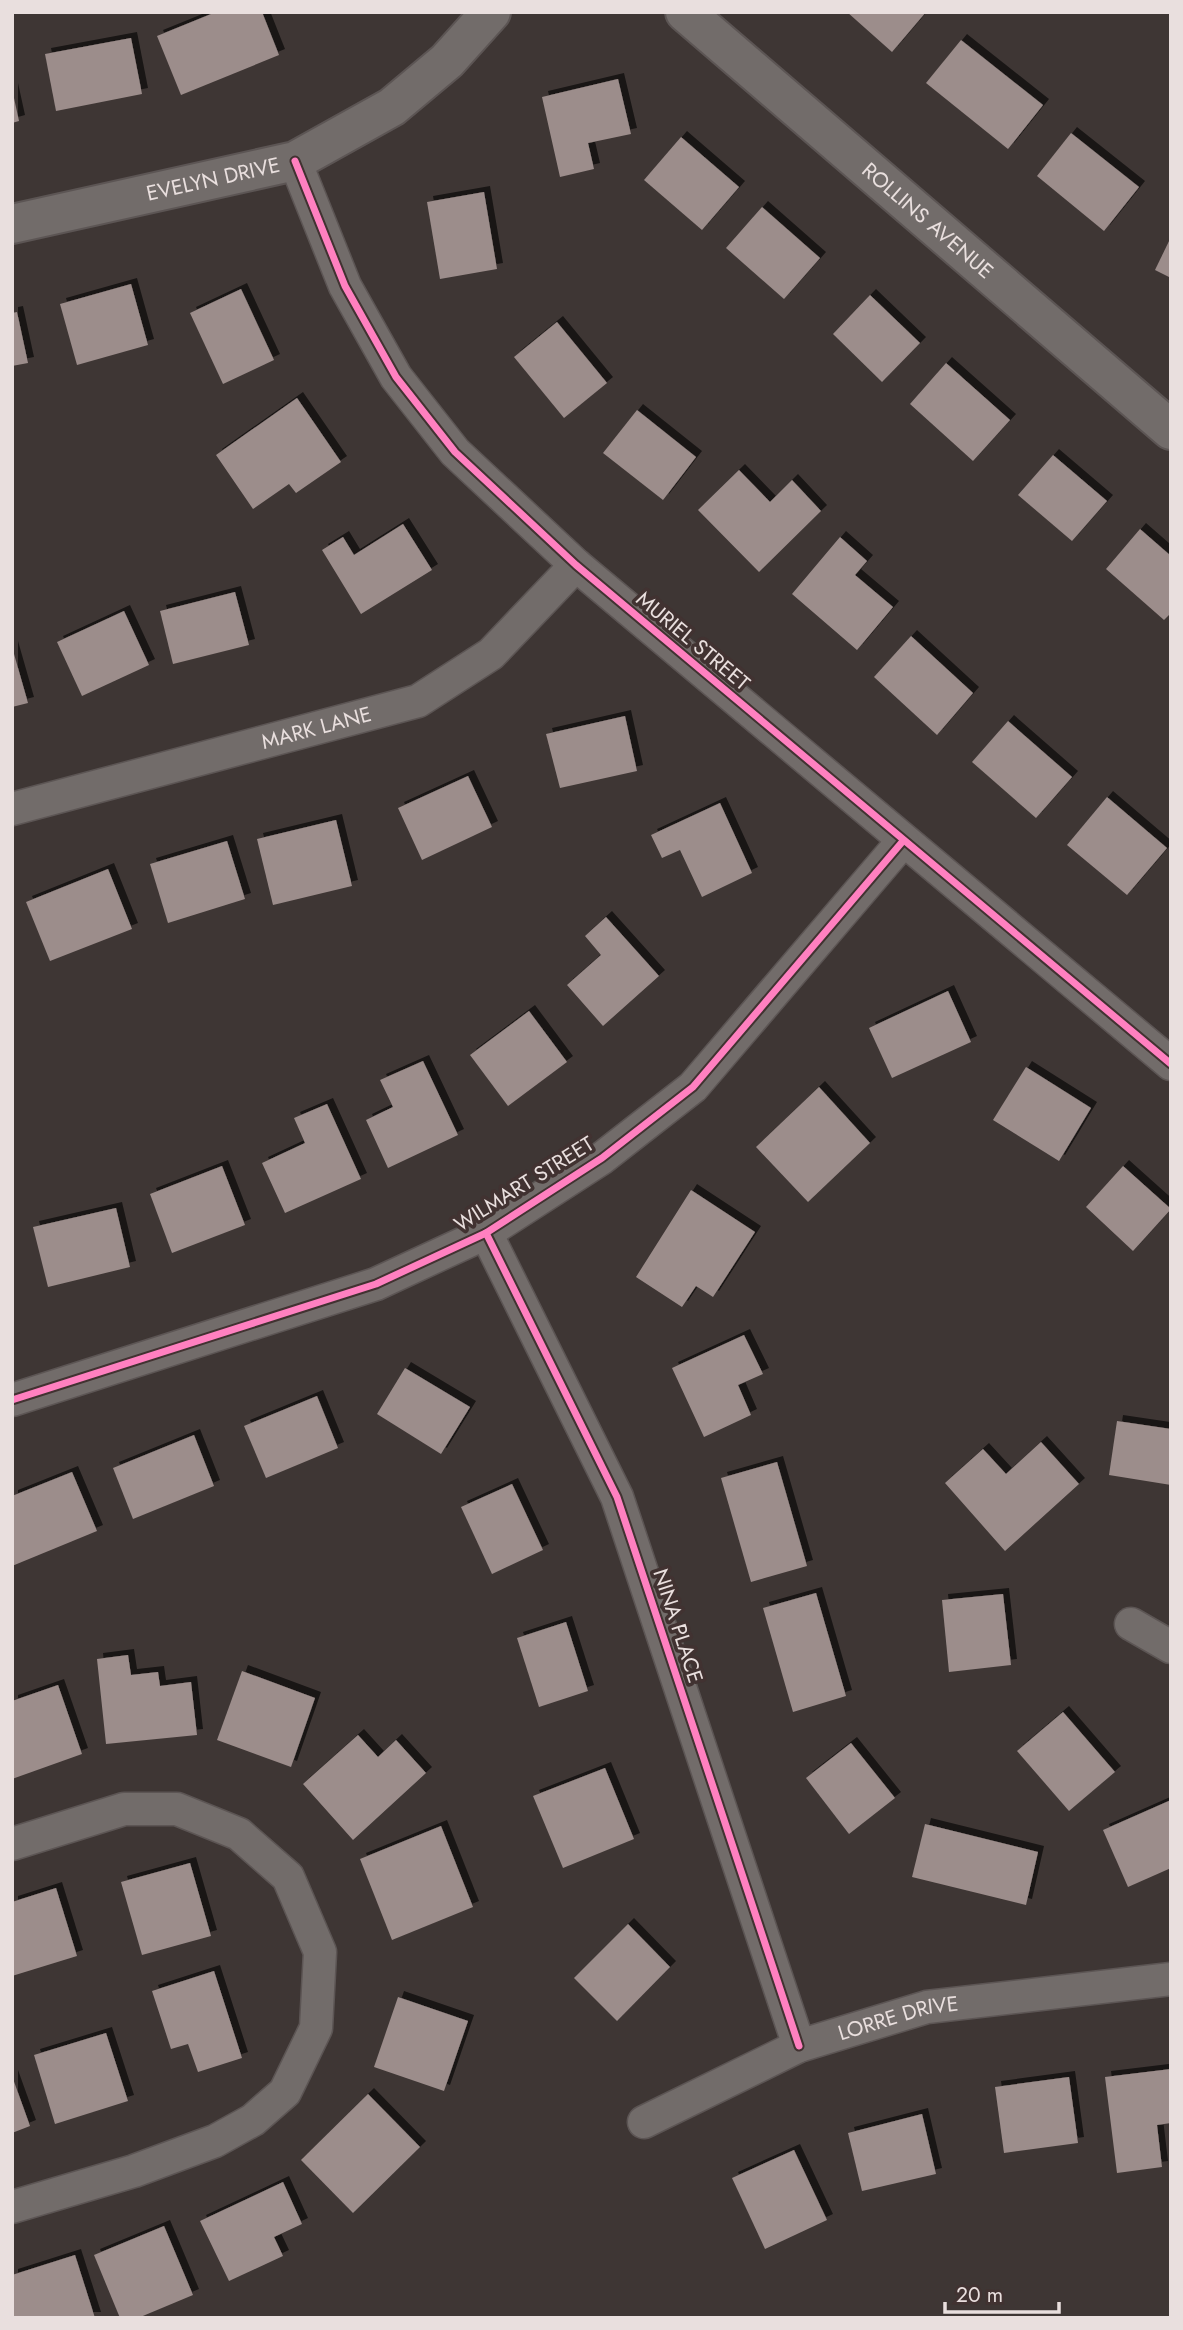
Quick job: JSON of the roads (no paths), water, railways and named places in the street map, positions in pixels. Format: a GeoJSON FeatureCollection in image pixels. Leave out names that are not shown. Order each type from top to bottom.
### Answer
{"type":"FeatureCollection","features":[{"type":"Feature","properties":{"kind":"street","name":"EVELYN DRIVE"},"geometry":{"type":"LineString","coordinates":[[12,225],[295,160],[392,107],[447,61],[491,12]]}},
{"type":"Feature","properties":{"kind":"street","name":"ROLLINS AVENUE"},"geometry":{"type":"LineString","coordinates":[[685,12],[1171,430]]}},
{"type":"Feature","properties":{"kind":"street","name":"MURIEL STREET"},"geometry":{"type":"LineString","coordinates":[[295,160],[345,286],[396,377],[455,453],[576,565],[1171,1064]]}},
{"type":"Feature","properties":{"kind":"street","name":"MARK LANE"},"geometry":{"type":"LineString","coordinates":[[12,809],[418,701],[491,654],[576,565]]}},
{"type":"Feature","properties":{"kind":"street","name":"WILMART STREET"},"geometry":{"type":"LineString","coordinates":[[12,1400],[376,1284],[486,1233],[602,1158],[692,1087],[903,841]]}},
{"type":"Feature","properties":{"kind":"street","name":"NINA PLACE"},"geometry":{"type":"LineString","coordinates":[[486,1233],[617,1497],[799,2046]]}},
{"type":"Feature","properties":{"kind":"street"},"geometry":{"type":"LineString","coordinates":[[1131,1624],[1171,1647]]}},
{"type":"Feature","properties":{"kind":"street"},"geometry":{"type":"LineString","coordinates":[[12,1844],[124,1809],[177,1809],[239,1834],[288,1877],[320,1952],[316,2028],[285,2092],[253,2120],[215,2141],[134,2171],[12,2207]]}},
{"type":"Feature","properties":{"kind":"street","name":"LORRE DRIVE"},"geometry":{"type":"LineString","coordinates":[[645,2122],[799,2046],[927,2007],[1171,1979]]}}]}
